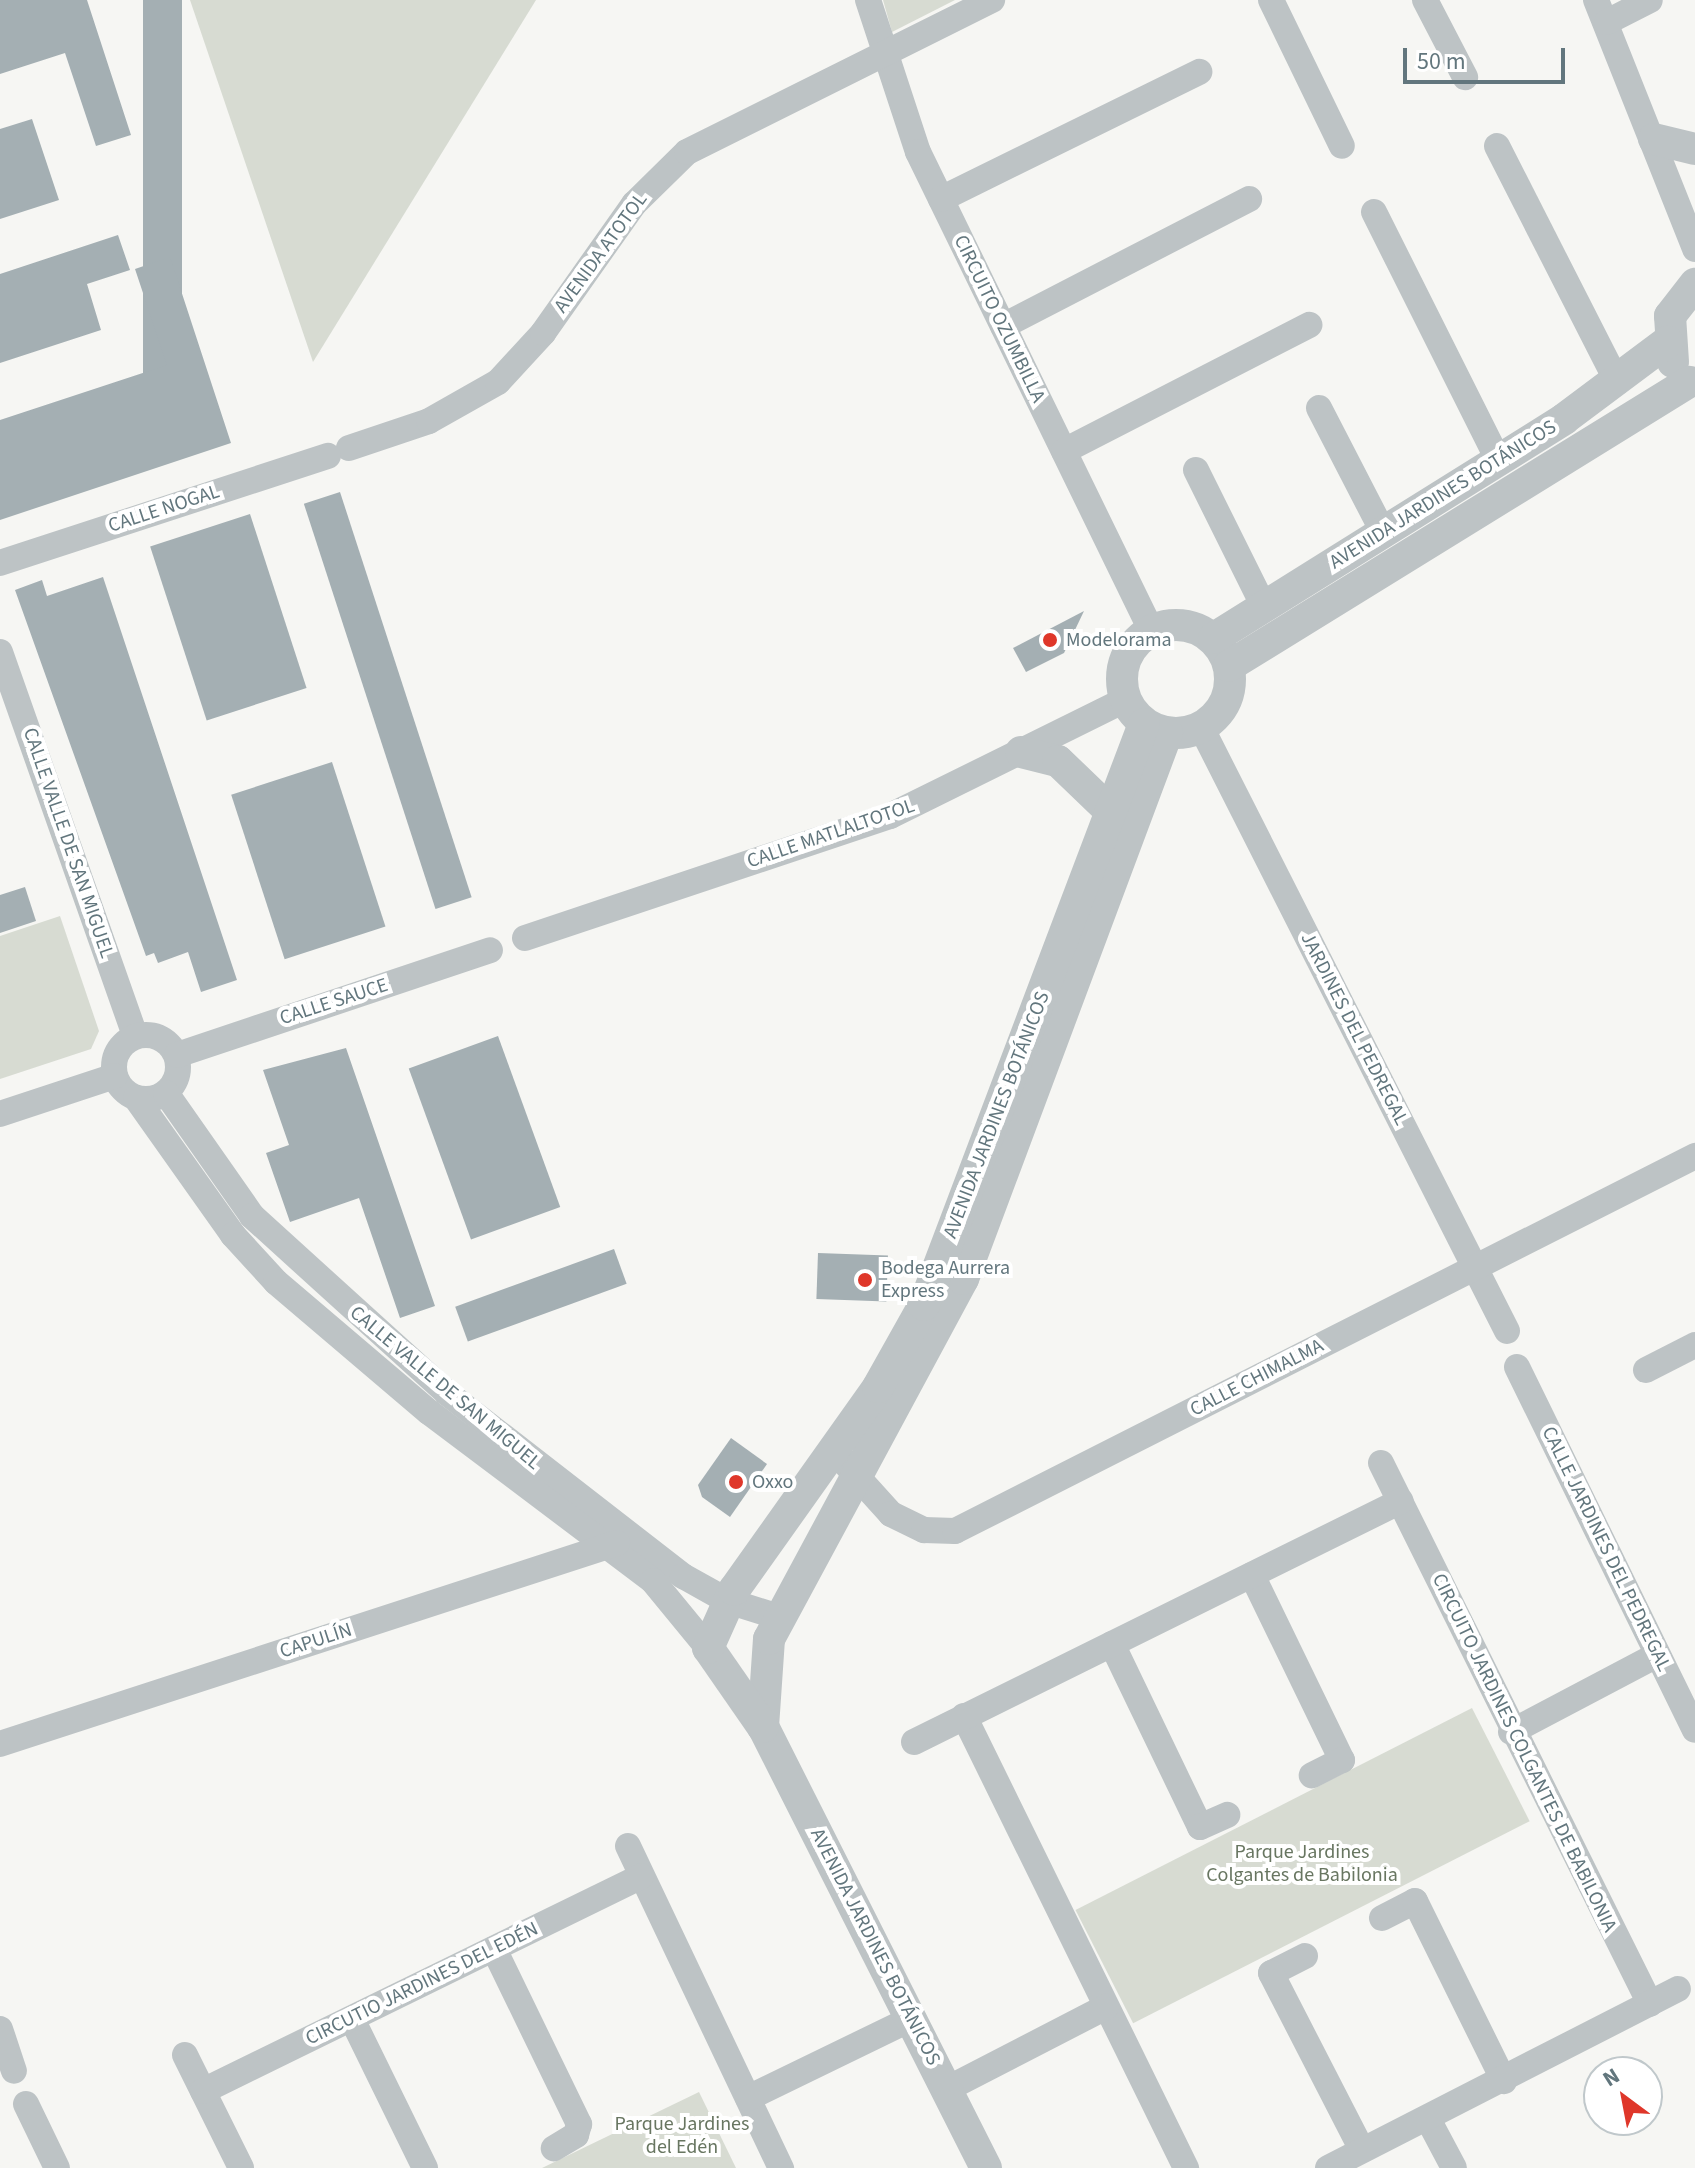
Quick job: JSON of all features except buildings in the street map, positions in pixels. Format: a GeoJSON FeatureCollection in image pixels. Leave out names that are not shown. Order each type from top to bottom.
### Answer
{"type":"FeatureCollection","features":[{"type":"Feature","properties":{"kind":"street","name":"CIRCUITO OZUMBILLA"},"geometry":{"type":"LineString","coordinates":[[868,0],[882,54],[941,199],[1151,630]]}},
{"type":"Feature","properties":{"kind":"street","name":"AVENIDA ATOTOL"},"geometry":{"type":"LineString","coordinates":[[339,452],[429,421],[498,382],[543,333],[634,204],[687,152],[992,0]]}},
{"type":"Feature","properties":{"kind":"street"},"geometry":{"type":"LineString","coordinates":[[1271,0],[1342,146]]}},
{"type":"Feature","properties":{"kind":"street"},"geometry":{"type":"LineString","coordinates":[[1425,0],[1465,77]]}},
{"type":"Feature","properties":{"kind":"street"},"geometry":{"type":"LineString","coordinates":[[1650,0],[1602,11],[1695,249]]}},
{"type":"Feature","properties":{"kind":"street"},"geometry":{"type":"LineString","coordinates":[[941,199],[1199,72]]}},
{"type":"Feature","properties":{"kind":"street"},"geometry":{"type":"LineString","coordinates":[[1654,139],[1695,149]]}},
{"type":"Feature","properties":{"kind":"street"},"geometry":{"type":"LineString","coordinates":[[1497,146],[1617,382]]}},
{"type":"Feature","properties":{"kind":"street"},"geometry":{"type":"LineString","coordinates":[[1003,326],[1249,199]]}},
{"type":"Feature","properties":{"kind":"street"},"geometry":{"type":"LineString","coordinates":[[1374,212],[1498,460]]}},
{"type":"Feature","properties":{"kind":"street"},"geometry":{"type":"LineString","coordinates":[[1692,384],[1667,342],[1670,316],[1695,284]]}},
{"type":"Feature","properties":{"kind":"street"},"geometry":{"type":"LineString","coordinates":[[1064,451],[1309,325]]}},
{"type":"Feature","properties":{"kind":"street","name":"AVENIDA JARDINES BOTÁNICOS"},"geometry":{"type":"LineString","coordinates":[[1214,638],[1498,460],[1617,382],[1667,342]]}},
{"type":"Feature","properties":{"kind":"street","name":"AVENIDA JARDINES BOTÁNICOS"},"geometry":{"type":"LineString","coordinates":[[1229,666],[1692,384]]}},
{"type":"Feature","properties":{"kind":"street"},"geometry":{"type":"LineString","coordinates":[[1319,408],[1383,532]]}},
{"type":"Feature","properties":{"kind":"street","name":"CALLE NOGAL"},"geometry":{"type":"LineString","coordinates":[[0,563],[339,452]]}},
{"type":"Feature","properties":{"kind":"street"},"geometry":{"type":"LineString","coordinates":[[1196,470],[1264,607]]}},
{"type":"Feature","properties":{"kind":"street"},"geometry":{"type":"LineString","coordinates":[[1184,624],[1214,638],[1229,666],[1230,690],[1201,727],[1145,719],[1126,660],[1151,630],[1184,624]]}},
{"type":"Feature","properties":{"kind":"street","name":"CALLE VALLE DE SAN MIGUEL"},"geometry":{"type":"LineString","coordinates":[[0,652],[135,1035]]}},
{"type":"Feature","properties":{"kind":"street","name":"AVENIDA JARDINES BOTÁNICOS"},"geometry":{"type":"LineString","coordinates":[[986,2168],[763,1727],[708,1648],[728,1601],[834,1451],[924,1305],[1145,719]]}},
{"type":"Feature","properties":{"kind":"street","name":"AVENIDA JARDINES BOTÁNICOS"},"geometry":{"type":"LineString","coordinates":[[763,1727],[764,1656],[779,1617],[963,1279],[1145,719]]}},
{"type":"Feature","properties":{"kind":"street","name":"CALLE MATLALTOTOL"},"geometry":{"type":"LineString","coordinates":[[525,938],[890,816],[1021,752],[1145,719]]}},
{"type":"Feature","properties":{"kind":"street","name":"JARDINES DEL PEDREGAL"},"geometry":{"type":"LineString","coordinates":[[1201,727],[1507,1331]]}},
{"type":"Feature","properties":{"kind":"street"},"geometry":{"type":"LineString","coordinates":[[1021,752],[1058,761],[1111,812]]}},
{"type":"Feature","properties":{"kind":"street","name":"CALLE SAUCE"},"geometry":{"type":"LineString","coordinates":[[177,1055],[490,950]]}},
{"type":"Feature","properties":{"kind":"street"},"geometry":{"type":"LineString","coordinates":[[135,1035],[155,1035],[177,1055],[175,1082],[166,1093],[136,1098],[115,1076],[120,1048],[135,1035]]}},
{"type":"Feature","properties":{"kind":"street"},"geometry":{"type":"LineString","coordinates":[[0,1114],[115,1076]]}},
{"type":"Feature","properties":{"kind":"street","name":"CALLE VALLE DE SAN MIGUEL"},"geometry":{"type":"LineString","coordinates":[[166,1093],[252,1216],[297,1262],[447,1393],[631,1539],[728,1601],[779,1617]]}},
{"type":"Feature","properties":{"kind":"street","name":"CALLE VALLE DE SAN MIGUEL"},"geometry":{"type":"LineString","coordinates":[[136,1098],[233,1235],[276,1282],[429,1412],[668,1595],[708,1648]]}},
{"type":"Feature","properties":{"kind":"street","name":"CALLE CHIMALMA"},"geometry":{"type":"LineString","coordinates":[[834,1451],[902,1521],[955,1531],[1695,1156]]}},
{"type":"Feature","properties":{"kind":"street"},"geometry":{"type":"LineString","coordinates":[[1646,1370],[1694,1348]]}},
{"type":"Feature","properties":{"kind":"street","name":"CALLE JARDINES DEL PEDREGAL"},"geometry":{"type":"LineString","coordinates":[[1517,1367],[1695,1730]]}},
{"type":"Feature","properties":{"kind":"street","name":"CIRCUITO JARDINES COLGANTES DE BABILONIA"},"geometry":{"type":"LineString","coordinates":[[1381,1463],[1511,1732],[1650,2004]]}},
{"type":"Feature","properties":{"kind":"street"},"geometry":{"type":"LineString","coordinates":[[803,1495],[831,1524]]}},
{"type":"Feature","properties":{"kind":"street"},"geometry":{"type":"LineString","coordinates":[[914,1742],[1401,1501]]}},
{"type":"Feature","properties":{"kind":"street","name":"CAPULÍN"},"geometry":{"type":"LineString","coordinates":[[0,1744],[631,1539]]}},
{"type":"Feature","properties":{"kind":"street"},"geometry":{"type":"LineString","coordinates":[[1252,1575],[1342,1760],[1312,1775]]}},
{"type":"Feature","properties":{"kind":"street"},"geometry":{"type":"LineString","coordinates":[[1112,1644],[1200,1827],[1227,1815]]}},
{"type":"Feature","properties":{"kind":"street"},"geometry":{"type":"LineString","coordinates":[[1511,1732],[1657,1655]]}},
{"type":"Feature","properties":{"kind":"street"},"geometry":{"type":"LineString","coordinates":[[964,1716],[1186,2168]]}},
{"type":"Feature","properties":{"kind":"street"},"geometry":{"type":"LineString","coordinates":[[628,1846],[781,2168]]}},
{"type":"Feature","properties":{"kind":"street","name":"CIRCUTIO JARDINES DEL EDÉN"},"geometry":{"type":"LineString","coordinates":[[203,2091],[641,1876]]}},
{"type":"Feature","properties":{"kind":"street"},"geometry":{"type":"LineString","coordinates":[[1382,1918],[1415,1901],[1504,2081]]}},
{"type":"Feature","properties":{"kind":"street"},"geometry":{"type":"LineString","coordinates":[[494,1949],[579,2124],[576,2135],[554,2148]]}},
{"type":"Feature","properties":{"kind":"street"},"geometry":{"type":"LineString","coordinates":[[1305,1956],[1271,1973],[1362,2150]]}},
{"type":"Feature","properties":{"kind":"street"},"geometry":{"type":"LineString","coordinates":[[1328,2168],[1504,2081],[1678,1989]]}},
{"type":"Feature","properties":{"kind":"street"},"geometry":{"type":"LineString","coordinates":[[947,2089],[1106,2007]]}},
{"type":"Feature","properties":{"kind":"street"},"geometry":{"type":"LineString","coordinates":[[352,2019],[425,2168]]}},
{"type":"Feature","properties":{"kind":"street"},"geometry":{"type":"LineString","coordinates":[[748,2098],[911,2019]]}},
{"type":"Feature","properties":{"kind":"street"},"geometry":{"type":"LineString","coordinates":[[0,2029],[14,2071]]}},
{"type":"Feature","properties":{"kind":"street"},"geometry":{"type":"LineString","coordinates":[[185,2055],[241,2168]]}},
{"type":"Feature","properties":{"kind":"street"},"geometry":{"type":"LineString","coordinates":[[26,2104],[57,2168]]}},
{"type":"Feature","properties":{"kind":"street"},"geometry":{"type":"LineString","coordinates":[[1428,2119],[1454,2168]]}},
{"type":"Feature","properties":{"kind":"green space"},"geometry":{"type":"Polygon","coordinates":[[[190,0],[536,0],[313,362],[190,0]]]}},
{"type":"Feature","properties":{"kind":"green space"},"geometry":{"type":"Polygon","coordinates":[[[883,0],[955,0],[892,32],[883,0]]]}},
{"type":"Feature","properties":{"kind":"green space"},"geometry":{"type":"Polygon","coordinates":[[[60,916],[99,1031],[91,1049],[0,1079],[0,936],[60,916]]]}},
{"type":"Feature","properties":{"kind":"green space","name":"Parque Jardines Colgantes de Babilonia"},"geometry":{"type":"Polygon","coordinates":[[[1472,1708],[1530,1821],[1133,2023],[1076,1910],[1472,1708]]]}},
{"type":"Feature","properties":{"kind":"green space","name":"Parque Jardines del Edén"},"geometry":{"type":"Polygon","coordinates":[[[699,2092],[736,2168],[542,2168],[699,2092]]]}},
{"type":"Feature","properties":{"kind":"place","name":"Modelorama"},"geometry":{"type":"Point","coordinates":[1050,640]}},
{"type":"Feature","properties":{"kind":"place","name":"Bodega Aurrera Express"},"geometry":{"type":"Point","coordinates":[865,1280]}},
{"type":"Feature","properties":{"kind":"place","name":"Oxxo"},"geometry":{"type":"Point","coordinates":[736,1482]}}]}
